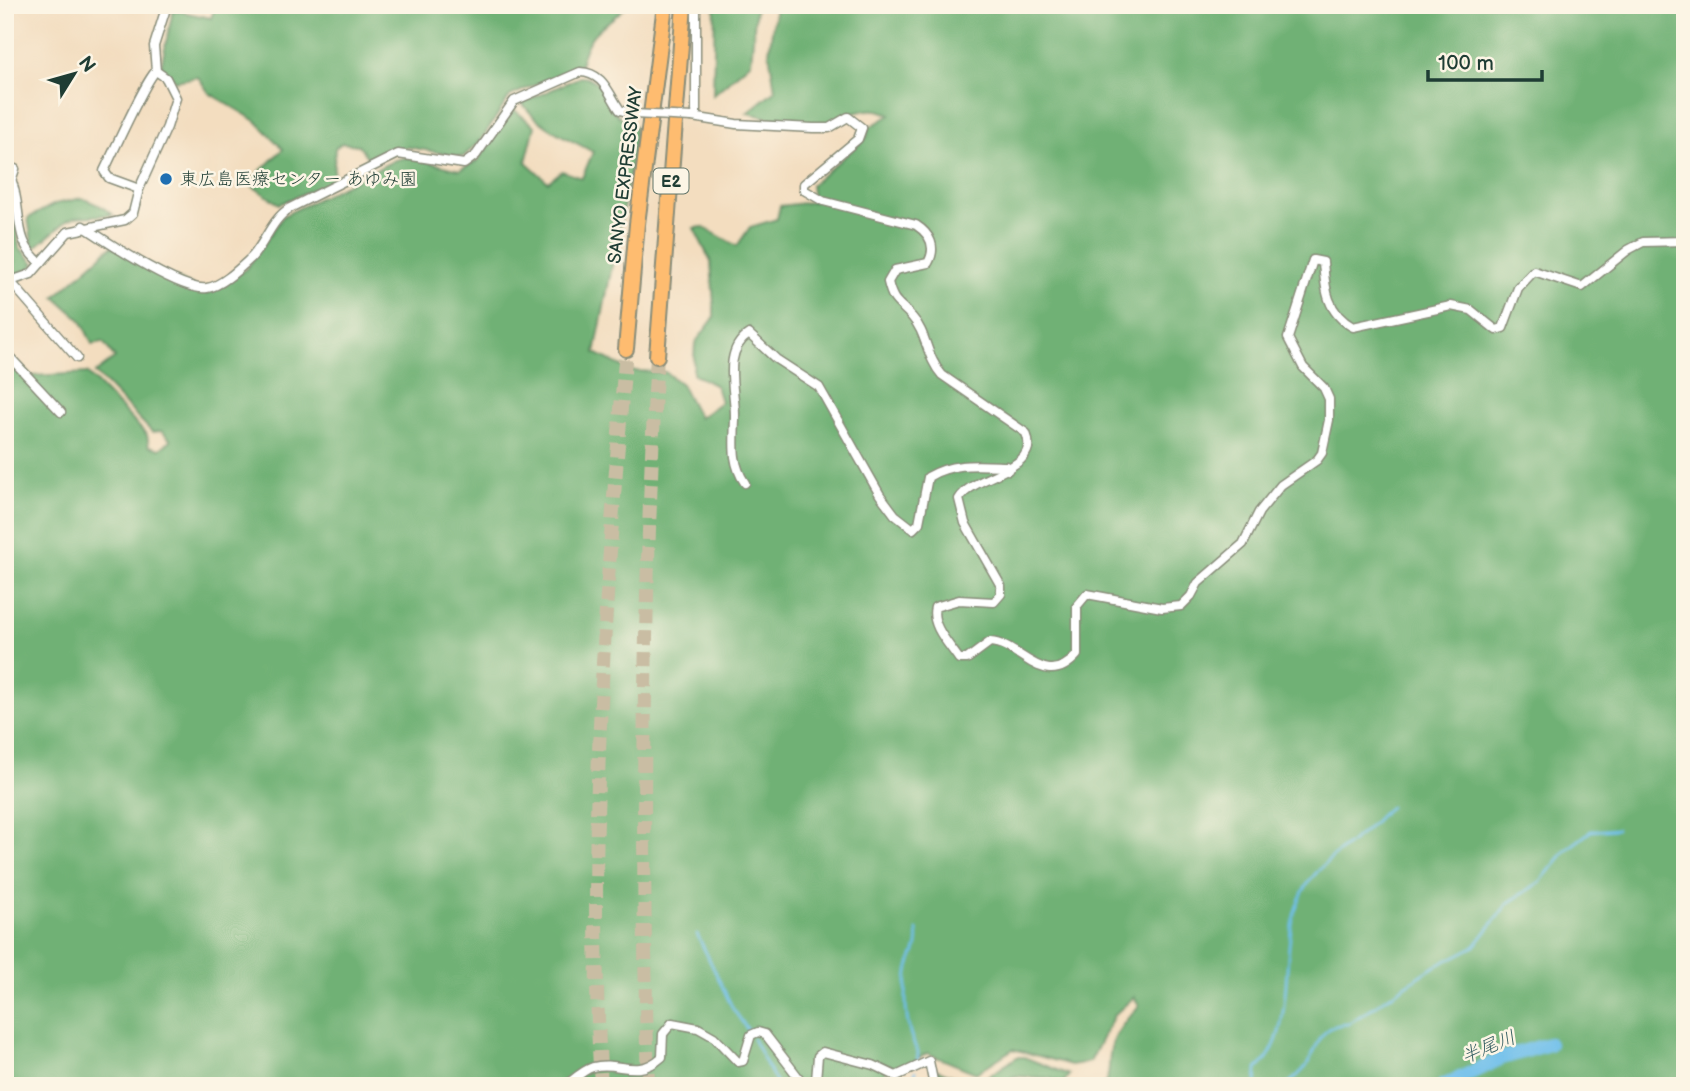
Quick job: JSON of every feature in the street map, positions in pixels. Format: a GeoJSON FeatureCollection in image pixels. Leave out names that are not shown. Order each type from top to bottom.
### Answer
{"type":"FeatureCollection","features":[{"type":"Feature","properties":{"kind":"highway","name":"SANYO EXPRESSWAY"},"geometry":{"type":"LineString","coordinates":[[626,349],[638,224],[665,5]]}},
{"type":"Feature","properties":{"kind":"highway","name":"E2"},"geometry":{"type":"LineString","coordinates":[[657,356],[684,5]]}},
{"type":"Feature","properties":{"kind":"street"},"geometry":{"type":"LineString","coordinates":[[156,71],[154,46],[167,5]]}},
{"type":"Feature","properties":{"kind":"street"},"geometry":{"type":"LineString","coordinates":[[694,117],[696,5]]}},
{"type":"Feature","properties":{"kind":"street"},"geometry":{"type":"LineString","coordinates":[[139,188],[109,178],[104,171],[140,101],[149,77],[156,71]]}},
{"type":"Feature","properties":{"kind":"street"},"geometry":{"type":"LineString","coordinates":[[77,358],[8,282],[32,274],[68,232],[83,226],[125,220],[132,213],[139,188],[167,127],[176,98],[166,78],[156,71]]}},
{"type":"Feature","properties":{"kind":"street"},"geometry":{"type":"LineString","coordinates":[[83,226],[139,261],[189,285],[206,288],[216,285],[249,260],[278,215],[398,154],[464,164],[475,155],[514,101],[580,72],[592,72],[601,78],[620,110],[634,114],[813,128],[829,128],[848,117],[862,128],[858,139],[804,184],[804,190],[823,201],[916,225],[926,232],[932,243],[932,255],[928,263],[895,270],[888,282],[892,298],[912,317],[931,363],[942,375],[1026,433],[1029,450],[1008,470],[966,488],[959,499],[960,513],[1002,586],[1001,594],[994,602],[943,603],[935,607],[933,615],[959,659],[975,654],[983,645],[998,642],[1032,664],[1052,668],[1070,662],[1077,655],[1077,606],[1087,594],[1162,608],[1181,606],[1198,583],[1243,544],[1259,512],[1282,485],[1308,467],[1322,453],[1329,420],[1329,399],[1324,388],[1303,368],[1288,338],[1313,260],[1323,262],[1325,292],[1340,320],[1353,327],[1451,306],[1471,310],[1496,330],[1503,328],[1518,288],[1534,271],[1581,287],[1628,250],[1643,242],[1685,241]]}},
{"type":"Feature","properties":{"kind":"street"},"geometry":{"type":"LineString","coordinates":[[5,200],[15,169]]}},
{"type":"Feature","properties":{"kind":"street"},"geometry":{"type":"LineString","coordinates":[[11,178],[18,195],[20,240],[32,257],[41,263]]}},
{"type":"Feature","properties":{"kind":"street"},"geometry":{"type":"LineString","coordinates":[[745,483],[736,470],[735,411],[731,383],[735,350],[749,334],[776,359],[819,387],[880,495],[895,515],[914,528],[919,523],[928,477],[936,472],[975,465],[1006,466],[1008,470]]}},
{"type":"Feature","properties":{"kind":"street"},"geometry":{"type":"LineString","coordinates":[[5,352],[61,412]]}},
{"type":"Feature","properties":{"kind":"street"},"geometry":{"type":"LineString","coordinates":[[565,1086],[590,1068],[629,1070],[656,1062],[662,1057],[663,1034],[672,1023],[698,1028],[714,1037],[738,1062],[743,1060],[751,1035],[758,1032],[765,1034],[802,1082],[810,1084],[816,1080],[818,1056],[822,1052],[873,1065],[895,1076],[929,1061],[933,1086]]}},
{"type":"Feature","properties":{"kind":"green space"},"geometry":{"type":"Polygon","coordinates":[[[216,5],[627,5],[593,35],[580,65],[510,96],[481,140],[463,157],[408,147],[370,161],[358,145],[342,143],[335,148],[333,181],[279,204],[248,183],[283,149],[256,121],[209,93],[198,77],[175,81],[161,66],[173,10],[211,18],[216,5]]]}},
{"type":"Feature","properties":{"kind":"green space"},"geometry":{"type":"Polygon","coordinates":[[[715,5],[756,5],[751,62],[713,95],[715,5]]]}},
{"type":"Feature","properties":{"kind":"green space"},"geometry":{"type":"Polygon","coordinates":[[[776,5],[1685,5],[1685,1086],[1103,1086],[1107,1078],[1113,1042],[1122,1025],[1139,1006],[1134,997],[1114,1015],[1090,1062],[1071,1065],[1013,1049],[976,1073],[927,1053],[902,1069],[879,1062],[889,1077],[909,1086],[5,1086],[5,367],[11,362],[32,376],[87,373],[147,435],[149,446],[160,449],[171,440],[162,431],[152,432],[95,373],[115,358],[103,342],[92,344],[81,320],[55,297],[112,246],[208,294],[247,268],[283,216],[395,160],[408,157],[460,170],[477,161],[514,110],[535,126],[526,162],[548,182],[562,171],[582,178],[593,152],[545,125],[522,103],[580,77],[588,78],[599,85],[617,114],[635,127],[634,153],[595,353],[631,371],[665,372],[681,384],[699,418],[721,402],[716,386],[693,374],[695,343],[714,318],[711,262],[694,228],[703,227],[737,246],[750,227],[777,219],[780,206],[813,202],[811,185],[867,137],[868,128],[890,115],[869,110],[814,124],[747,113],[775,90],[769,52],[776,5]]]}},
{"type":"Feature","properties":{"kind":"green space"},"geometry":{"type":"Polygon","coordinates":[[[82,198],[101,206],[113,215],[68,220],[33,249],[28,218],[55,204],[82,198]]]}},
{"type":"Feature","properties":{"kind":"green space"},"geometry":{"type":"Polygon","coordinates":[[[9,215],[15,216],[19,247],[34,263],[29,271],[6,276],[14,262],[12,256],[5,254],[5,221],[9,215]]]}},
{"type":"Feature","properties":{"kind":"green space"},"geometry":{"type":"Polygon","coordinates":[[[1017,1057],[1024,1057],[1069,1075],[1063,1083],[1049,1078],[1014,1076],[1001,1086],[939,1086],[936,1073],[938,1070],[976,1085],[1017,1057]]]}},
{"type":"Feature","properties":{"kind":"waterway"},"geometry":{"type":"LineString","coordinates":[[1256,1086],[1257,1069],[1270,1054],[1278,1035],[1283,1013],[1289,941],[1300,898],[1321,868],[1390,807]]}},
{"type":"Feature","properties":{"kind":"waterway"},"geometry":{"type":"LineString","coordinates":[[1286,1086],[1307,1065],[1325,1032],[1338,1025],[1348,1024],[1432,968],[1475,946],[1508,903],[1540,882],[1566,850],[1591,831],[1617,829]]}},
{"type":"Feature","properties":{"kind":"waterway"},"geometry":{"type":"LineString","coordinates":[[917,930],[918,937],[909,966],[906,993],[910,1034],[918,1052],[917,1065]]}},
{"type":"Feature","properties":{"kind":"waterway"},"geometry":{"type":"LineString","coordinates":[[697,934],[733,1009],[750,1033]]}},
{"type":"Feature","properties":{"kind":"waterway"},"geometry":{"type":"LineString","coordinates":[[753,1039],[778,1086]]}},
{"type":"Feature","properties":{"kind":"waterway","name":"半尾川"},"geometry":{"type":"LineString","coordinates":[[1443,1086],[1502,1058],[1549,1044]]}},
{"type":"Feature","properties":{"kind":"waterway"},"geometry":{"type":"LineString","coordinates":[[915,1071],[916,1086]]}},
{"type":"Feature","properties":{"kind":"tunnel"},"geometry":{"type":"LineString","coordinates":[[601,1086],[596,902],[600,717],[626,349]]}},
{"type":"Feature","properties":{"kind":"tunnel"},"geometry":{"type":"LineString","coordinates":[[648,1086],[644,903],[645,721],[657,356]]}},
{"type":"Feature","properties":{"kind":"place","name":"東広島医療センター あゆみ園"},"geometry":{"type":"Point","coordinates":[166,179]}}]}
